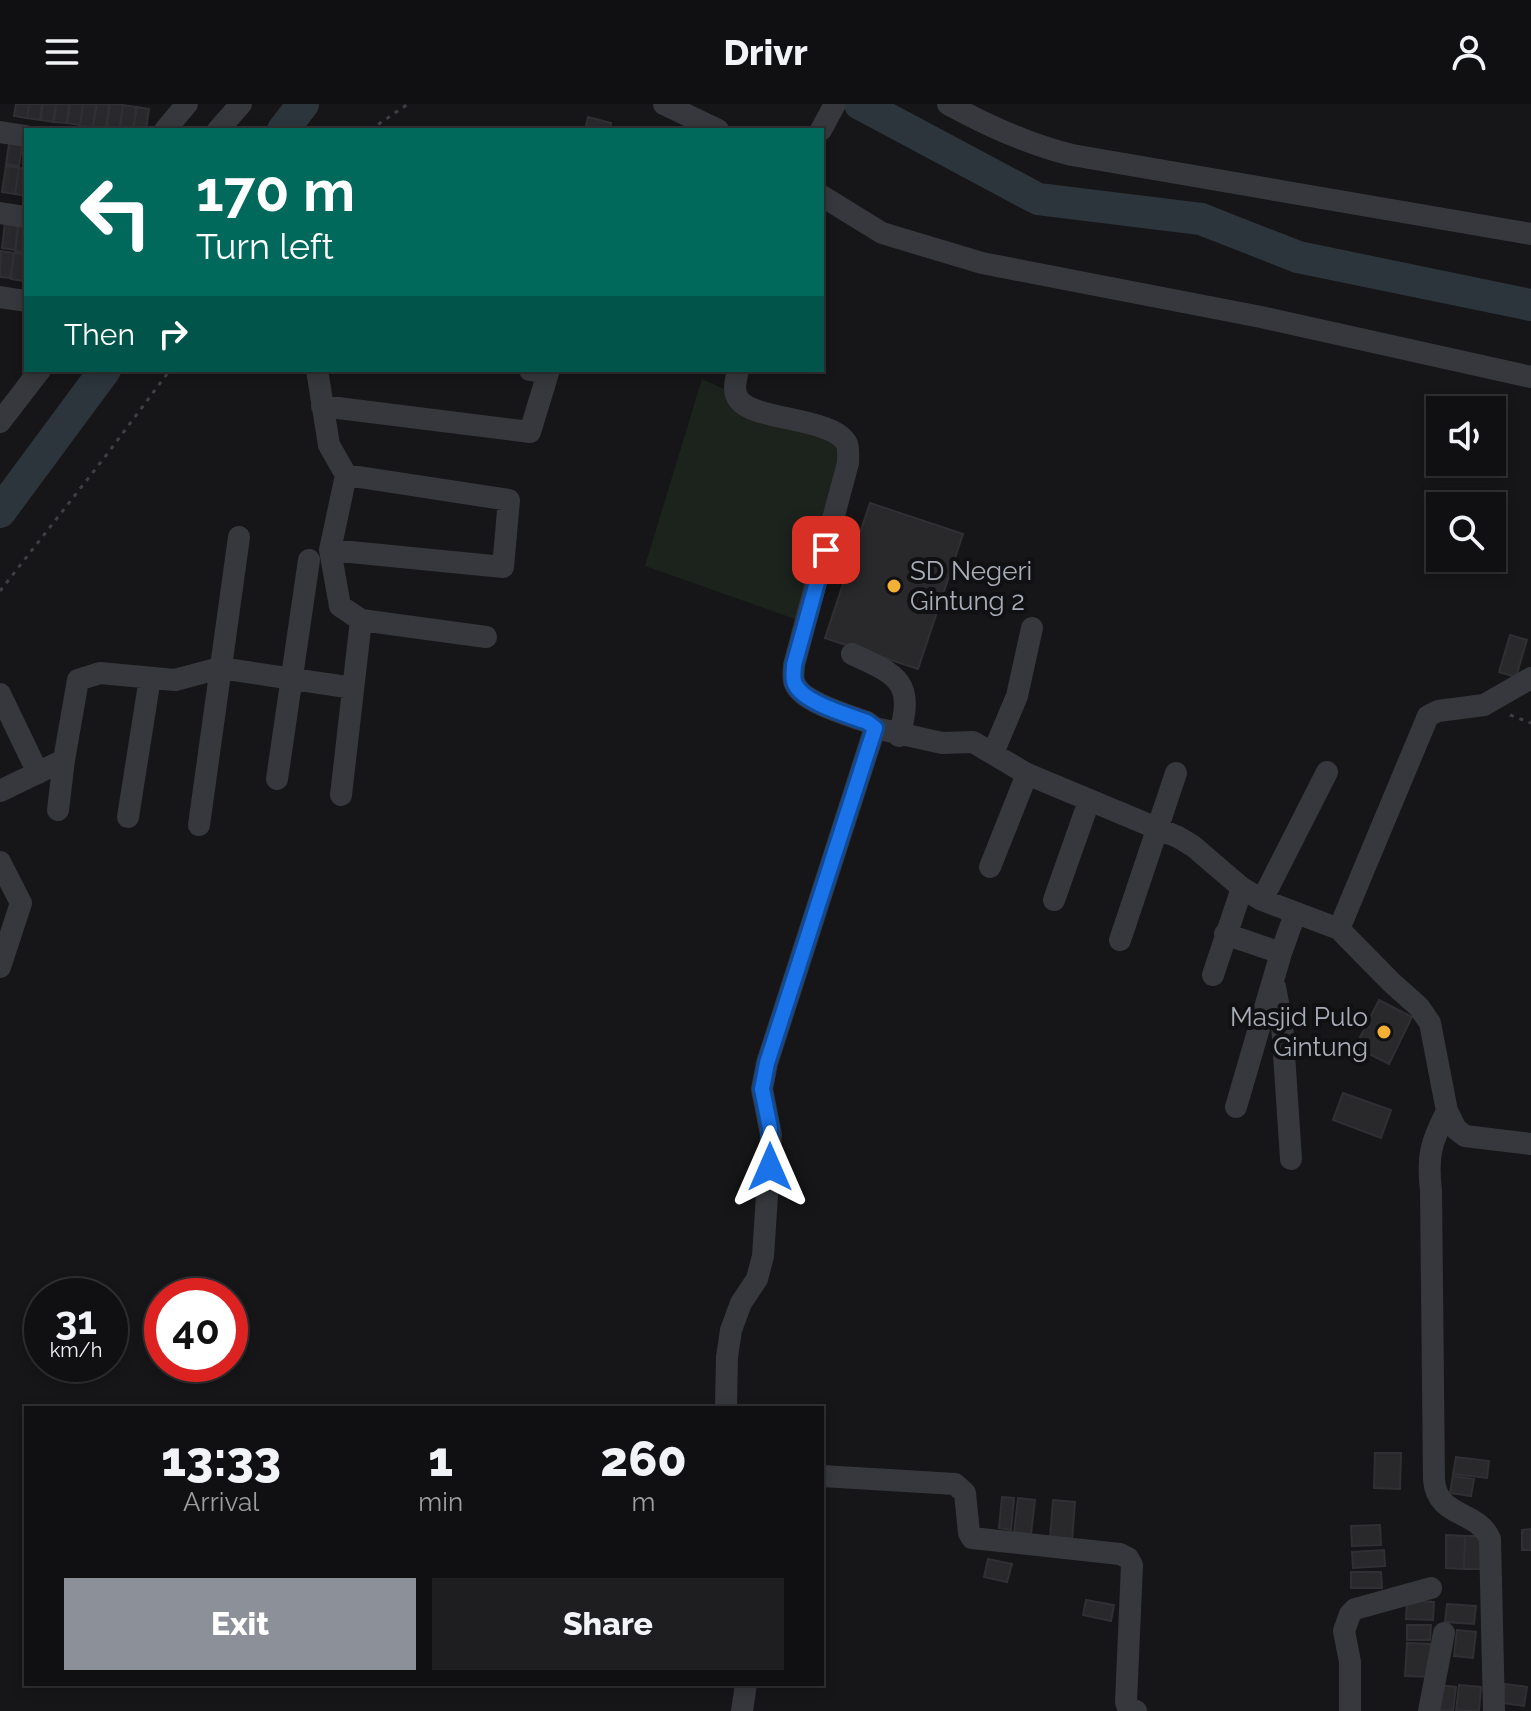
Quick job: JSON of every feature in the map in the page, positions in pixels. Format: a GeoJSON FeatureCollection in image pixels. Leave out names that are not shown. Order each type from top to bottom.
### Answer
{"type":"FeatureCollection","features":[{"type":"Feature","properties":{"kind":"street"},"geometry":{"type":"LineString","coordinates":[[167,128],[187,104]]}},
{"type":"Feature","properties":{"kind":"street"},"geometry":{"type":"LineString","coordinates":[[220,128],[241,104]]}},
{"type":"Feature","properties":{"kind":"street"},"geometry":{"type":"LineString","coordinates":[[664,104],[714,128]]}},
{"type":"Feature","properties":{"kind":"street"},"geometry":{"type":"LineString","coordinates":[[822,128],[835,104]]}},
{"type":"Feature","properties":{"kind":"street"},"geometry":{"type":"LineString","coordinates":[[948,104],[998,131],[1042,148],[1072,155],[1531,234]]}},
{"type":"Feature","properties":{"kind":"street"},"geometry":{"type":"LineString","coordinates":[[0,132],[24,136]]}},
{"type":"Feature","properties":{"kind":"street"},"geometry":{"type":"LineString","coordinates":[[824,197],[882,233],[982,263],[1219,308],[1531,377]]}},
{"type":"Feature","properties":{"kind":"street"},"geometry":{"type":"LineString","coordinates":[[0,213],[24,217]]}},
{"type":"Feature","properties":{"kind":"street"},"geometry":{"type":"LineString","coordinates":[[0,297],[24,301]]}},
{"type":"Feature","properties":{"kind":"street"},"geometry":{"type":"LineString","coordinates":[[0,422],[38,372]]}},
{"type":"Feature","properties":{"kind":"street"},"geometry":{"type":"LineString","coordinates":[[317,372],[329,445],[346,475],[330,550],[340,606],[361,620],[486,637]]}},
{"type":"Feature","properties":{"kind":"street"},"geometry":{"type":"LineString","coordinates":[[322,406],[530,432],[548,373],[542,372]]}},
{"type":"Feature","properties":{"kind":"street"},"geometry":{"type":"LineString","coordinates":[[738,372],[735,391],[743,404],[822,428],[842,437],[846,443],[848,463],[794,665],[793,681],[796,687],[808,698],[899,736],[942,743],[968,741],[1027,774],[1193,846],[1242,888],[1262,900],[1339,929],[1429,1019],[1447,1111],[1456,1129],[1465,1136],[1531,1144]]}},
{"type":"Feature","properties":{"kind":"street"},"geometry":{"type":"LineString","coordinates":[[330,550],[503,567],[509,500],[346,475]]}},
{"type":"Feature","properties":{"kind":"street"},"geometry":{"type":"LineString","coordinates":[[199,825],[239,537]]}},
{"type":"Feature","properties":{"kind":"street"},"geometry":{"type":"LineString","coordinates":[[277,779],[309,560]]}},
{"type":"Feature","properties":{"kind":"street"},"geometry":{"type":"LineString","coordinates":[[341,795],[361,620]]}},
{"type":"Feature","properties":{"kind":"street"},"geometry":{"type":"LineString","coordinates":[[993,753],[1017,696],[1032,628]]}},
{"type":"Feature","properties":{"kind":"street"},"geometry":{"type":"LineString","coordinates":[[852,654],[888,671],[902,684],[905,692],[904,718],[899,736]]}},
{"type":"Feature","properties":{"kind":"street"},"geometry":{"type":"LineString","coordinates":[[58,810],[78,680],[100,673],[175,680],[220,668],[353,688]]}},
{"type":"Feature","properties":{"kind":"street"},"geometry":{"type":"LineString","coordinates":[[128,817],[150,678]]}},
{"type":"Feature","properties":{"kind":"street"},"geometry":{"type":"LineString","coordinates":[[1339,929],[1428,716],[1438,711],[1484,705],[1531,678]]}},
{"type":"Feature","properties":{"kind":"street"},"geometry":{"type":"LineString","coordinates":[[0,694],[38,773]]}},
{"type":"Feature","properties":{"kind":"street"},"geometry":{"type":"LineString","coordinates":[[726,1406],[731,1330],[741,1303],[757,1279],[763,1256],[771,1135],[762,1089],[767,1063],[875,728]]}},
{"type":"Feature","properties":{"kind":"street"},"geometry":{"type":"LineString","coordinates":[[0,791],[64,760]]}},
{"type":"Feature","properties":{"kind":"street"},"geometry":{"type":"LineString","coordinates":[[1262,900],[1327,772]]}},
{"type":"Feature","properties":{"kind":"street"},"geometry":{"type":"LineString","coordinates":[[1120,940],[1176,773]]}},
{"type":"Feature","properties":{"kind":"street"},"geometry":{"type":"LineString","coordinates":[[990,867],[1027,774]]}},
{"type":"Feature","properties":{"kind":"street"},"geometry":{"type":"LineString","coordinates":[[1054,900],[1089,801]]}},
{"type":"Feature","properties":{"kind":"street"},"geometry":{"type":"LineString","coordinates":[[0,862],[21,903],[0,967]]}},
{"type":"Feature","properties":{"kind":"street"},"geometry":{"type":"LineString","coordinates":[[1213,975],[1242,888]]}},
{"type":"Feature","properties":{"kind":"street"},"geometry":{"type":"LineString","coordinates":[[1236,1107],[1295,914]]}},
{"type":"Feature","properties":{"kind":"street"},"geometry":{"type":"LineString","coordinates":[[1225,934],[1281,953]]}},
{"type":"Feature","properties":{"kind":"street"},"geometry":{"type":"LineString","coordinates":[[1274,982],[1282,1024],[1291,1159]]}},
{"type":"Feature","properties":{"kind":"street"},"geometry":{"type":"LineString","coordinates":[[1447,1111],[1429,1150],[1428,1166],[1431,1191],[1435,1493],[1440,1501],[1482,1527],[1490,1539],[1494,1711]]}},
{"type":"Feature","properties":{"kind":"street"},"geometry":{"type":"LineString","coordinates":[[824,1476],[955,1484],[965,1493],[972,1538],[1120,1554],[1128,1558],[1132,1565],[1126,1702],[1128,1708],[1136,1711]]}},
{"type":"Feature","properties":{"kind":"street"},"geometry":{"type":"LineString","coordinates":[[1350,1711],[1350,1662],[1344,1631],[1350,1614],[1362,1606],[1431,1588]]}},
{"type":"Feature","properties":{"kind":"street"},"geometry":{"type":"LineString","coordinates":[[1429,1711],[1444,1633]]}},
{"type":"Feature","properties":{"kind":"street"},"geometry":{"type":"LineString","coordinates":[[742,1711],[746,1686]]}},
{"type":"Feature","properties":{"kind":"path"},"geometry":{"type":"LineString","coordinates":[[373,128],[408,104]]}},
{"type":"Feature","properties":{"kind":"path"},"geometry":{"type":"LineString","coordinates":[[0,591],[169,372]]}},
{"type":"Feature","properties":{"kind":"shaded area"},"geometry":{"type":"Polygon","coordinates":[[[702,379],[856,450],[812,625],[645,566],[702,379]]]}},
{"type":"Feature","properties":{"kind":"building"},"geometry":{"type":"Polygon","coordinates":[[[16,104],[29,104],[27,118],[14,116],[16,104]]]}},
{"type":"Feature","properties":{"kind":"building"},"geometry":{"type":"Polygon","coordinates":[[[29,104],[42,104],[40,120],[27,118],[29,104]]]}},
{"type":"Feature","properties":{"kind":"building"},"geometry":{"type":"Polygon","coordinates":[[[43,104],[56,104],[53,122],[41,120],[43,104]]]}},
{"type":"Feature","properties":{"kind":"building"},"geometry":{"type":"Polygon","coordinates":[[[56,104],[69,104],[67,123],[54,122],[56,104]]]}},
{"type":"Feature","properties":{"kind":"building"},"geometry":{"type":"Polygon","coordinates":[[[70,104],[83,104],[80,125],[67,123],[70,104]]]}},
{"type":"Feature","properties":{"kind":"building"},"geometry":{"type":"Polygon","coordinates":[[[83,104],[96,104],[93,127],[80,126],[83,104]]]}},
{"type":"Feature","properties":{"kind":"building"},"geometry":{"type":"Polygon","coordinates":[[[97,104],[109,104],[106,128],[93,127],[97,104]]]}},
{"type":"Feature","properties":{"kind":"building"},"geometry":{"type":"Polygon","coordinates":[[[110,104],[123,105],[119,128],[107,128],[110,104]]]}},
{"type":"Feature","properties":{"kind":"building"},"geometry":{"type":"Polygon","coordinates":[[[123,105],[136,107],[133,128],[120,128],[123,105]]]}},
{"type":"Feature","properties":{"kind":"building"},"geometry":{"type":"Polygon","coordinates":[[[137,107],[149,109],[146,128],[133,128],[137,107]]]}},
{"type":"Feature","properties":{"kind":"building"},"geometry":{"type":"Polygon","coordinates":[[[588,117],[611,123],[610,128],[585,128],[588,117]]]}},
{"type":"Feature","properties":{"kind":"building"},"geometry":{"type":"Polygon","coordinates":[[[10,138],[23,140],[19,166],[6,164],[10,138]]]}},
{"type":"Feature","properties":{"kind":"building"},"geometry":{"type":"Polygon","coordinates":[[[6,166],[19,168],[15,194],[2,192],[6,166]]]}},
{"type":"Feature","properties":{"kind":"building"},"geometry":{"type":"Polygon","coordinates":[[[19,168],[24,169],[24,196],[15,194],[19,168]]]}},
{"type":"Feature","properties":{"kind":"building"},"geometry":{"type":"Polygon","coordinates":[[[5,223],[18,224],[15,250],[2,248],[5,223]]]}},
{"type":"Feature","properties":{"kind":"building"},"geometry":{"type":"Polygon","coordinates":[[[19,225],[24,226],[24,252],[15,251],[19,225]]]}},
{"type":"Feature","properties":{"kind":"building"},"geometry":{"type":"Polygon","coordinates":[[[1,251],[14,253],[10,278],[0,277],[1,251]]]}},
{"type":"Feature","properties":{"kind":"building"},"geometry":{"type":"Polygon","coordinates":[[[14,253],[24,254],[23,281],[11,279],[14,253]]]}},
{"type":"Feature","properties":{"kind":"building","name":"SD Negeri Gintung 2"},"geometry":{"type":"Polygon","coordinates":[[[870,503],[963,534],[918,669],[825,638],[870,503]]]}},
{"type":"Feature","properties":{"kind":"building"},"geometry":{"type":"Polygon","coordinates":[[[1510,635],[1527,640],[1516,677],[1499,672],[1510,635]]]}},
{"type":"Feature","properties":{"kind":"building","name":"Masjid Pulo Gintung"},"geometry":{"type":"Polygon","coordinates":[[[1379,1000],[1412,1017],[1389,1064],[1355,1047],[1379,1000]]]}},
{"type":"Feature","properties":{"kind":"building"},"geometry":{"type":"Polygon","coordinates":[[[1343,1093],[1391,1110],[1381,1138],[1333,1120],[1343,1093]]]}},
{"type":"Feature","properties":{"kind":"building"},"geometry":{"type":"Polygon","coordinates":[[[1375,1453],[1401,1453],[1400,1489],[1374,1488],[1375,1453]]]}},
{"type":"Feature","properties":{"kind":"building"},"geometry":{"type":"Polygon","coordinates":[[[1456,1457],[1489,1461],[1487,1478],[1453,1474],[1456,1457]]]}},
{"type":"Feature","properties":{"kind":"building"},"geometry":{"type":"Polygon","coordinates":[[[1453,1476],[1474,1479],[1471,1496],[1450,1493],[1453,1476]]]}},
{"type":"Feature","properties":{"kind":"building"},"geometry":{"type":"Polygon","coordinates":[[[1002,1497],[1014,1498],[1011,1530],[999,1528],[1002,1497]]]}},
{"type":"Feature","properties":{"kind":"building"},"geometry":{"type":"Polygon","coordinates":[[[1018,1498],[1035,1500],[1031,1534],[1014,1532],[1018,1498]]]}},
{"type":"Feature","properties":{"kind":"building"},"geometry":{"type":"Polygon","coordinates":[[[1053,1500],[1075,1502],[1072,1541],[1050,1539],[1053,1500]]]}},
{"type":"Feature","properties":{"kind":"building"},"geometry":{"type":"Polygon","coordinates":[[[1380,1525],[1381,1545],[1352,1546],[1351,1526],[1380,1525]]]}},
{"type":"Feature","properties":{"kind":"building"},"geometry":{"type":"Polygon","coordinates":[[[1531,1529],[1531,1550],[1522,1550],[1522,1530],[1531,1529]]]}},
{"type":"Feature","properties":{"kind":"building"},"geometry":{"type":"Polygon","coordinates":[[[1446,1535],[1465,1536],[1464,1569],[1446,1568],[1446,1535]]]}},
{"type":"Feature","properties":{"kind":"building"},"geometry":{"type":"Polygon","coordinates":[[[1465,1536],[1484,1536],[1484,1569],[1464,1569],[1465,1536]]]}},
{"type":"Feature","properties":{"kind":"building"},"geometry":{"type":"Polygon","coordinates":[[[1384,1550],[1385,1566],[1353,1568],[1352,1552],[1384,1550]]]}},
{"type":"Feature","properties":{"kind":"building"},"geometry":{"type":"Polygon","coordinates":[[[988,1559],[1012,1564],[1007,1582],[984,1577],[988,1559]]]}},
{"type":"Feature","properties":{"kind":"building"},"geometry":{"type":"Polygon","coordinates":[[[1351,1572],[1381,1572],[1382,1588],[1351,1588],[1351,1572]]]}},
{"type":"Feature","properties":{"kind":"building"},"geometry":{"type":"Polygon","coordinates":[[[1086,1600],[1114,1605],[1111,1621],[1083,1615],[1086,1600]]]}},
{"type":"Feature","properties":{"kind":"building"},"geometry":{"type":"Polygon","coordinates":[[[1407,1600],[1434,1602],[1433,1620],[1406,1619],[1407,1600]]]}},
{"type":"Feature","properties":{"kind":"building"},"geometry":{"type":"Polygon","coordinates":[[[1447,1604],[1476,1606],[1474,1624],[1445,1622],[1447,1604]]]}},
{"type":"Feature","properties":{"kind":"building"},"geometry":{"type":"Polygon","coordinates":[[[1407,1625],[1431,1625],[1430,1640],[1407,1640],[1407,1625]]]}},
{"type":"Feature","properties":{"kind":"building"},"geometry":{"type":"Polygon","coordinates":[[[1457,1630],[1476,1632],[1473,1658],[1454,1656],[1457,1630]]]}},
{"type":"Feature","properties":{"kind":"building"},"geometry":{"type":"Polygon","coordinates":[[[1407,1643],[1436,1644],[1434,1677],[1405,1676],[1407,1643]]]}},
{"type":"Feature","properties":{"kind":"building"},"geometry":{"type":"Polygon","coordinates":[[[1505,1684],[1527,1687],[1524,1706],[1502,1703],[1505,1684]]]}},
{"type":"Feature","properties":{"kind":"building"},"geometry":{"type":"Polygon","coordinates":[[[1438,1685],[1456,1687],[1453,1711],[1435,1711],[1438,1685]]]}},
{"type":"Feature","properties":{"kind":"building"},"geometry":{"type":"Polygon","coordinates":[[[1459,1685],[1481,1687],[1479,1711],[1456,1711],[1459,1685]]]}},
{"type":"Feature","properties":{"kind":"waterway"},"geometry":{"type":"LineString","coordinates":[[285,128],[303,104]]}},
{"type":"Feature","properties":{"kind":"waterway"},"geometry":{"type":"LineString","coordinates":[[860,104],[1038,199],[1201,219],[1298,257],[1531,305]]}},
{"type":"Feature","properties":{"kind":"waterway"},"geometry":{"type":"LineString","coordinates":[[0,512],[104,372]]}},
{"type":"Feature","properties":{"kind":"place","name":"SD Negeri Gintung 2"},"geometry":{"type":"Point","coordinates":[894,586]}},
{"type":"Feature","properties":{"kind":"place","name":"Masjid Pulo Gintung"},"geometry":{"type":"Point","coordinates":[1384,1032]}},
{"type":"Feature","properties":{"kind":"route"},"geometry":{"type":"LineString","coordinates":[[770,1167],[771,1135],[762,1089],[767,1063],[875,728],[808,698],[793,681],[794,665],[826,550]]}}]}
